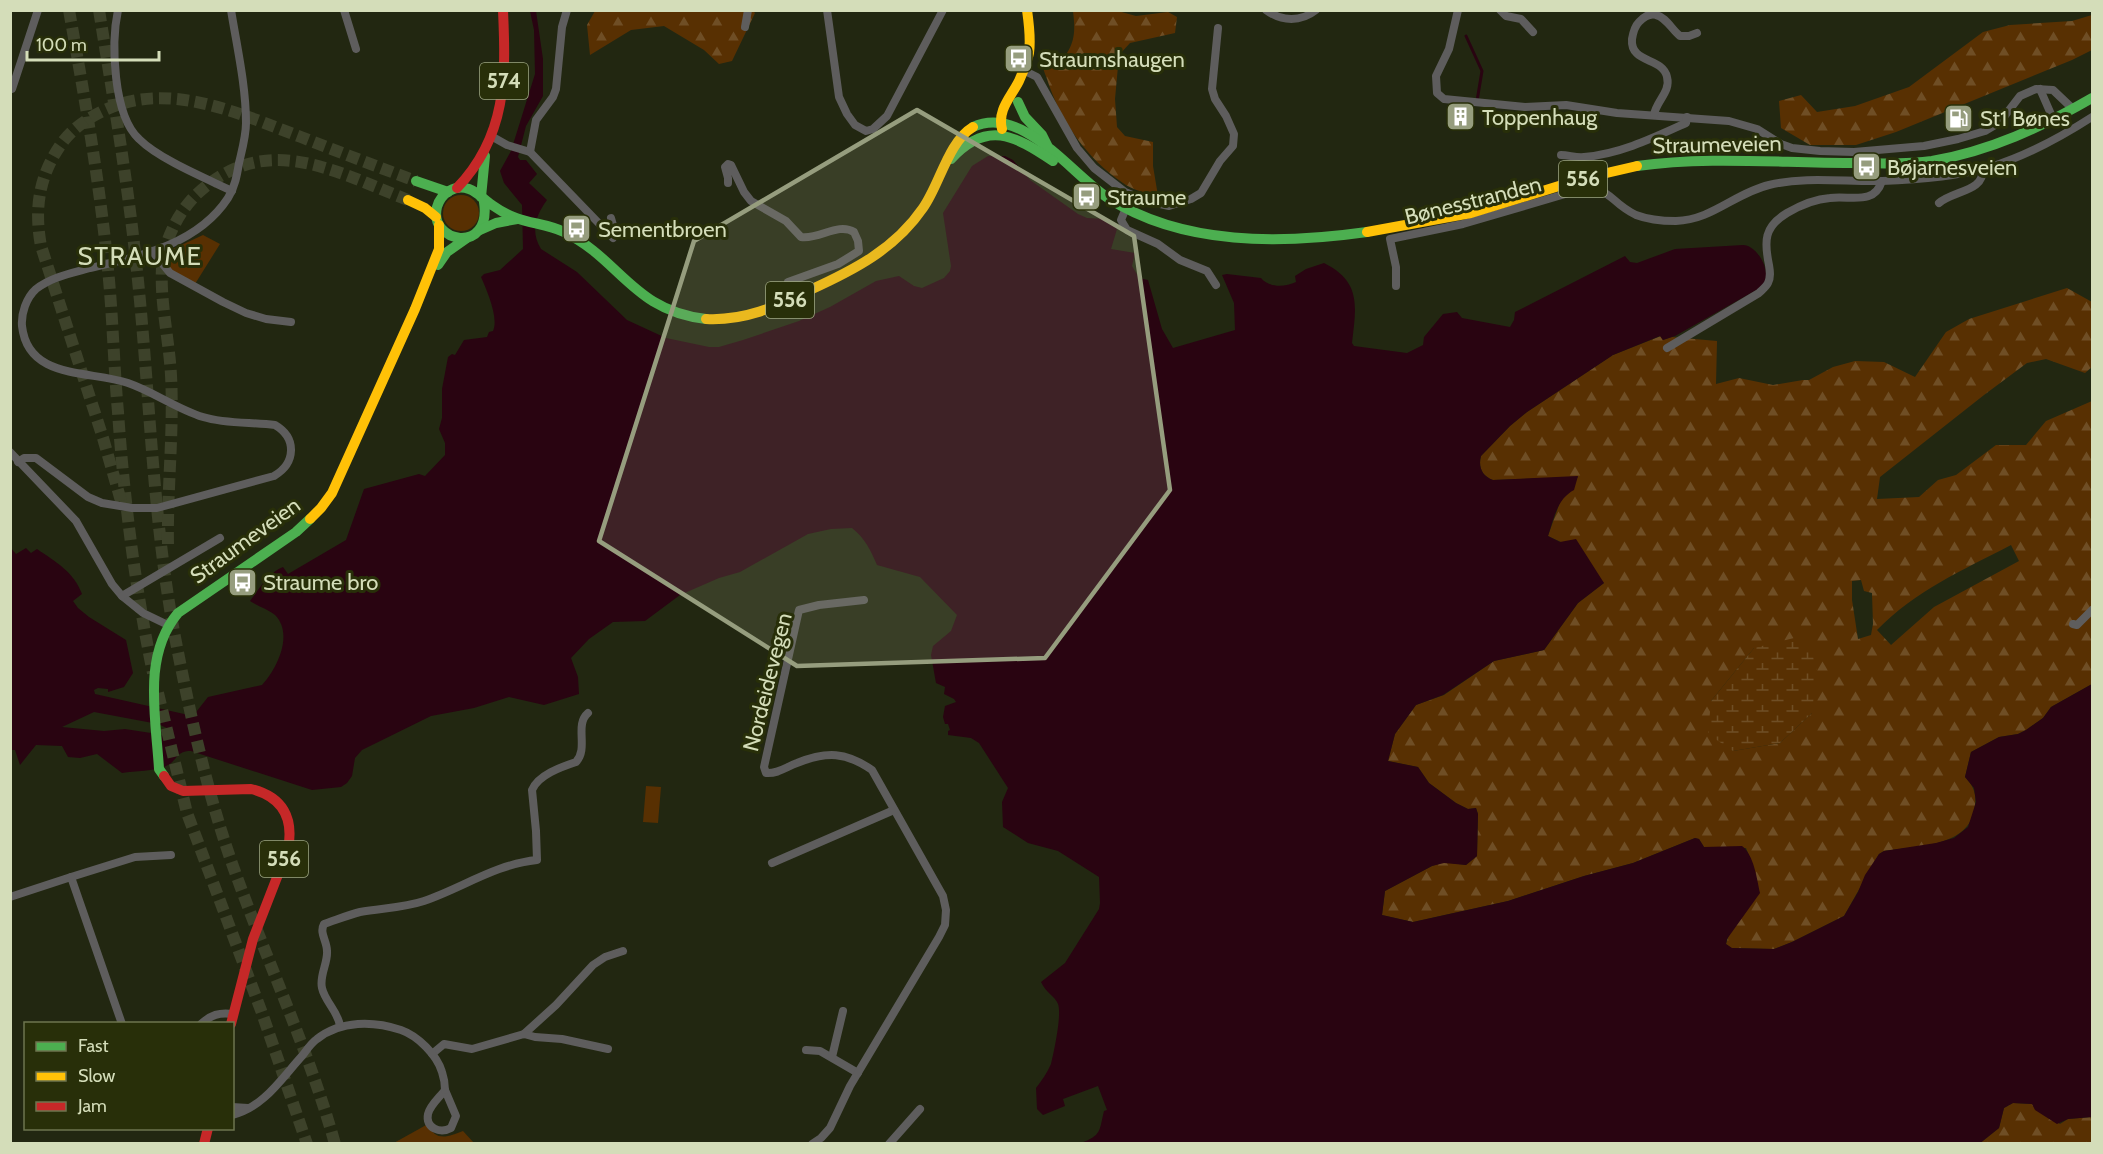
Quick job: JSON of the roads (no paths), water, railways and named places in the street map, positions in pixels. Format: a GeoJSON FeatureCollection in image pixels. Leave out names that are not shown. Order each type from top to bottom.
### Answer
{"type":"FeatureCollection","features":[{"type":"Feature","properties":{"kind":"main road","name":"574"},"geometry":{"type":"LineString","coordinates":[[483,200],[482,176],[486,150],[502,101],[505,73],[503,10]]}},
{"type":"Feature","properties":{"kind":"main road"},"geometry":{"type":"LineString","coordinates":[[1005,135],[999,122],[1001,113],[1018,82],[1027,58],[1029,44],[1027,10]]}},
{"type":"Feature","properties":{"kind":"main road"},"geometry":{"type":"LineString","coordinates":[[1005,135],[1011,125],[1018,102],[1018,82]]}},
{"type":"Feature","properties":{"kind":"main road","name":"Straumeveien"},"geometry":{"type":"LineString","coordinates":[[945,167],[955,154],[972,140],[986,135],[1005,135],[1025,143],[1126,208],[1180,228],[1218,235],[1277,239],[1341,237],[1435,222],[1590,177],[1631,167],[1668,162],[1886,164],[1954,157],[1995,145],[2054,121],[2092,98]]}},
{"type":"Feature","properties":{"kind":"main road","name":"Straumeveien"},"geometry":{"type":"LineString","coordinates":[[1018,102],[1025,117],[1042,135],[1049,148]]}},
{"type":"Feature","properties":{"kind":"main road","name":"Straumeveien"},"geometry":{"type":"LineString","coordinates":[[483,200],[517,219],[554,227],[578,240],[646,299],[686,316],[715,319],[741,317],[763,311],[866,262],[886,248],[918,216],[934,191],[952,146],[962,133],[975,126],[999,122],[1011,125],[1035,137],[1080,177]]}},
{"type":"Feature","properties":{"kind":"main road","name":"574"},"geometry":{"type":"LineString","coordinates":[[452,190],[473,170],[486,150]]}},
{"type":"Feature","properties":{"kind":"main road"},"geometry":{"type":"LineString","coordinates":[[416,181],[452,190]]}},
{"type":"Feature","properties":{"kind":"main road","name":"556"},"geometry":{"type":"LineString","coordinates":[[438,221],[437,205],[452,190],[470,189],[483,200]]}},
{"type":"Feature","properties":{"kind":"main road"},"geometry":{"type":"LineString","coordinates":[[408,200],[438,221],[451,236],[467,238]]}},
{"type":"Feature","properties":{"kind":"main road"},"geometry":{"type":"LineString","coordinates":[[480,230],[487,214],[483,200]]}},
{"type":"Feature","properties":{"kind":"main road","name":"Straumeveien"},"geometry":{"type":"LineString","coordinates":[[480,230],[489,225],[517,219]]}},
{"type":"Feature","properties":{"kind":"main road","name":"Straumeveien"},"geometry":{"type":"LineString","coordinates":[[232,1019],[261,913],[289,845],[290,827],[285,811],[279,803],[261,791],[245,789],[194,792],[171,786],[159,769],[154,695],[157,652],[168,625],[178,613],[296,532],[321,508],[332,493],[416,309],[439,249],[438,221]]}},
{"type":"Feature","properties":{"kind":"main road","name":"556"},"geometry":{"type":"LineString","coordinates":[[467,238],[480,230]]}},
{"type":"Feature","properties":{"kind":"main road","name":"Straumeveien"},"geometry":{"type":"LineString","coordinates":[[425,284],[447,252],[467,238]]}},
{"type":"Feature","properties":{"kind":"street"},"geometry":{"type":"LineString","coordinates":[[12,89],[38,10]]}},
{"type":"Feature","properties":{"kind":"street"},"geometry":{"type":"LineString","coordinates":[[118,10],[114,29],[114,63],[118,92],[127,123],[137,138],[148,147],[232,191]]}},
{"type":"Feature","properties":{"kind":"street"},"geometry":{"type":"LineString","coordinates":[[18,462],[30,457],[36,458],[88,497],[117,506],[144,509],[173,504],[274,476],[288,464],[291,444],[282,430],[274,425],[219,421],[200,416],[130,384],[106,377],[57,369],[39,361],[29,350],[23,334],[21,319],[25,306],[34,291],[48,282],[69,273],[152,251],[181,239],[205,225],[228,198],[236,184],[246,126],[245,103],[231,10]]}},
{"type":"Feature","properties":{"kind":"street"},"geometry":{"type":"LineString","coordinates":[[344,10],[356,49]]}},
{"type":"Feature","properties":{"kind":"street"},"geometry":{"type":"LineString","coordinates":[[530,152],[536,120],[553,97],[556,89],[562,27],[567,10]]}},
{"type":"Feature","properties":{"kind":"street"},"geometry":{"type":"LineString","coordinates":[[745,27],[748,10]]}},
{"type":"Feature","properties":{"kind":"street"},"geometry":{"type":"LineString","coordinates":[[827,10],[839,97],[855,125],[866,131],[873,129],[887,116],[943,10]]}},
{"type":"Feature","properties":{"kind":"street"},"geometry":{"type":"LineString","coordinates":[[1266,10],[1276,16],[1298,20],[1316,10]]}},
{"type":"Feature","properties":{"kind":"street"},"geometry":{"type":"LineString","coordinates":[[1458,10],[1449,49],[1436,76],[1435,86],[1441,98],[1525,107],[1566,105],[1617,113],[1687,117],[1746,125],[1781,144],[1803,150],[1873,152],[1924,146],[1985,131],[2000,122],[2024,93],[2040,89],[2053,90],[2073,109]]}},
{"type":"Feature","properties":{"kind":"street"},"geometry":{"type":"LineString","coordinates":[[1500,10],[1506,16],[1521,18],[1533,32]]}},
{"type":"Feature","properties":{"kind":"street"},"geometry":{"type":"LineString","coordinates":[[1654,115],[1656,105],[1667,88],[1668,79],[1662,67],[1640,57],[1634,48],[1632,39],[1637,25],[1645,16],[1654,14],[1662,18],[1680,36],[1697,33]]}},
{"type":"Feature","properties":{"kind":"street"},"geometry":{"type":"LineString","coordinates":[[1023,70],[1032,73],[1037,78],[1077,147],[1094,168],[1125,192],[1147,201],[1169,206],[1191,199],[1200,193],[1220,161],[1233,146],[1233,134],[1212,89],[1218,28]]}},
{"type":"Feature","properties":{"kind":"street"},"geometry":{"type":"LineString","coordinates":[[2040,89],[2054,121]]}},
{"type":"Feature","properties":{"kind":"street"},"geometry":{"type":"LineString","coordinates":[[1561,155],[1581,158],[1630,147],[1686,123],[1687,117]]}},
{"type":"Feature","properties":{"kind":"street","name":"Bønesstranden"},"geometry":{"type":"LineString","coordinates":[[1396,286],[1396,267],[1390,239],[1463,224],[1572,192],[1585,189],[1603,191],[1622,207],[1637,215],[1655,220],[1684,220],[1707,215],[1746,193],[1768,185],[1807,181],[1920,180],[1982,169],[2055,139],[2092,117]]}},
{"type":"Feature","properties":{"kind":"street"},"geometry":{"type":"LineString","coordinates":[[491,136],[530,152],[613,238],[615,232],[611,218]]}},
{"type":"Feature","properties":{"kind":"street"},"geometry":{"type":"LineString","coordinates":[[728,183],[729,178],[725,166],[728,164],[731,165],[751,201],[786,221],[801,237],[813,237],[842,229],[851,229],[856,234],[859,251],[830,267],[788,282],[796,297]]}},
{"type":"Feature","properties":{"kind":"street","name":"Bønesstranden"},"geometry":{"type":"LineString","coordinates":[[1939,202],[1977,184],[1982,178],[1982,169]]}},
{"type":"Feature","properties":{"kind":"street"},"geometry":{"type":"LineString","coordinates":[[1667,348],[1759,293],[1765,287],[1769,282],[1770,273],[1766,241],[1769,230],[1779,218],[1793,210],[1826,198],[1866,198],[1875,193],[1882,181]]}},
{"type":"Feature","properties":{"kind":"street"},"geometry":{"type":"LineString","coordinates":[[1126,208],[1121,220],[1126,229],[1158,244],[1180,260],[1207,270],[1216,285]]}},
{"type":"Feature","properties":{"kind":"street"},"geometry":{"type":"LineString","coordinates":[[152,251],[170,273],[224,302],[246,313],[266,319],[291,322]]}},
{"type":"Feature","properties":{"kind":"street"},"geometry":{"type":"LineString","coordinates":[[10,452],[46,487],[76,521],[112,584],[122,596],[143,613],[168,625]]}},
{"type":"Feature","properties":{"kind":"street"},"geometry":{"type":"LineString","coordinates":[[122,596],[220,538]]}},
{"type":"Feature","properties":{"kind":"street","name":"Nordeidevegen"},"geometry":{"type":"LineString","coordinates":[[812,1143],[821,1138],[830,1128],[858,1073],[945,925],[946,910],[943,896],[872,770],[859,761],[843,755],[825,754],[797,763],[774,774],[766,773],[764,767],[799,610],[811,606],[864,600]]}},
{"type":"Feature","properties":{"kind":"street"},"geometry":{"type":"LineString","coordinates":[[2073,624],[2077,625],[2092,610]]}},
{"type":"Feature","properties":{"kind":"street"},"geometry":{"type":"LineString","coordinates":[[340,1026],[339,1019],[321,987],[327,951],[322,927],[324,924],[358,912],[393,908],[423,901],[490,872],[537,860],[532,790],[534,784],[580,758],[583,743],[582,722],[588,713]]}},
{"type":"Feature","properties":{"kind":"street"},"geometry":{"type":"LineString","coordinates":[[772,863],[894,810]]}},
{"type":"Feature","properties":{"kind":"street"},"geometry":{"type":"LineString","coordinates":[[10,897],[135,857],[171,855]]}},
{"type":"Feature","properties":{"kind":"street"},"geometry":{"type":"LineString","coordinates":[[71,877],[122,1022]]}},
{"type":"Feature","properties":{"kind":"street"},"geometry":{"type":"LineString","coordinates":[[432,1054],[444,1044],[472,1050],[524,1034],[556,1005],[593,965],[605,957],[623,951]]}},
{"type":"Feature","properties":{"kind":"street"},"geometry":{"type":"LineString","coordinates":[[832,1057],[843,1011]]}},
{"type":"Feature","properties":{"kind":"street"},"geometry":{"type":"LineString","coordinates":[[203,1022],[223,1013],[232,1019]]}},
{"type":"Feature","properties":{"kind":"street"},"geometry":{"type":"LineString","coordinates":[[234,1114],[249,1108],[270,1093],[316,1039],[340,1026],[358,1024],[390,1027],[406,1032],[432,1054],[442,1071],[446,1090],[456,1116],[454,1125],[446,1131],[437,1131],[430,1125],[429,1111],[446,1090]]}},
{"type":"Feature","properties":{"kind":"street"},"geometry":{"type":"LineString","coordinates":[[524,1034],[608,1049]]}},
{"type":"Feature","properties":{"kind":"street"},"geometry":{"type":"LineString","coordinates":[[806,1050],[816,1049],[858,1073]]}},
{"type":"Feature","properties":{"kind":"street"},"geometry":{"type":"LineString","coordinates":[[234,1107],[249,1108]]}},
{"type":"Feature","properties":{"kind":"street"},"geometry":{"type":"LineString","coordinates":[[889,1143],[920,1109]]}},
{"type":"Feature","properties":{"kind":"waterway"},"geometry":{"type":"LineString","coordinates":[[1466,36],[1482,71],[1477,101]]}},
{"type":"Feature","properties":{"kind":"tunnel"},"geometry":{"type":"LineString","coordinates":[[69,10],[102,212],[127,510],[153,673]]}},
{"type":"Feature","properties":{"kind":"tunnel"},"geometry":{"type":"LineString","coordinates":[[99,10],[133,238],[161,546],[175,637],[202,760],[228,851],[302,1044],[335,1144]]}},
{"type":"Feature","properties":{"kind":"tunnel"},"geometry":{"type":"LineString","coordinates":[[121,501],[41,246],[38,218],[40,192],[48,167],[66,138],[76,128],[105,110],[129,102],[154,98],[179,99],[229,110],[416,181]]}},
{"type":"Feature","properties":{"kind":"tunnel"},"geometry":{"type":"LineString","coordinates":[[168,544],[172,396],[162,294],[162,267],[169,237],[184,209],[197,194],[223,175],[249,164],[275,160],[301,162],[327,168],[408,200]]}},
{"type":"Feature","properties":{"kind":"tunnel"},"geometry":{"type":"LineString","coordinates":[[158,693],[187,813],[262,1013],[307,1144]]}},
{"type":"Feature","properties":{"kind":"place","name":"Straumshaugen"},"geometry":{"type":"Point","coordinates":[1018,59]}},
{"type":"Feature","properties":{"kind":"place","name":"Toppenhaug"},"geometry":{"type":"Point","coordinates":[1461,117]}},
{"type":"Feature","properties":{"kind":"place","name":"St1 Bønes"},"geometry":{"type":"Point","coordinates":[1959,118]}},
{"type":"Feature","properties":{"kind":"place","name":"Bøjarnesveien"},"geometry":{"type":"Point","coordinates":[1866,167]}},
{"type":"Feature","properties":{"kind":"place","name":"Straume"},"geometry":{"type":"Point","coordinates":[1086,197]}},
{"type":"Feature","properties":{"kind":"place","name":"Sementbroen"},"geometry":{"type":"Point","coordinates":[577,229]}},
{"type":"Feature","properties":{"kind":"place","name":"Straume bro"},"geometry":{"type":"Point","coordinates":[242,582]}},
{"type":"Feature","properties":{"kind":"district","name":"STRAUME"},"geometry":{"type":"Point","coordinates":[140,256]}}]}
